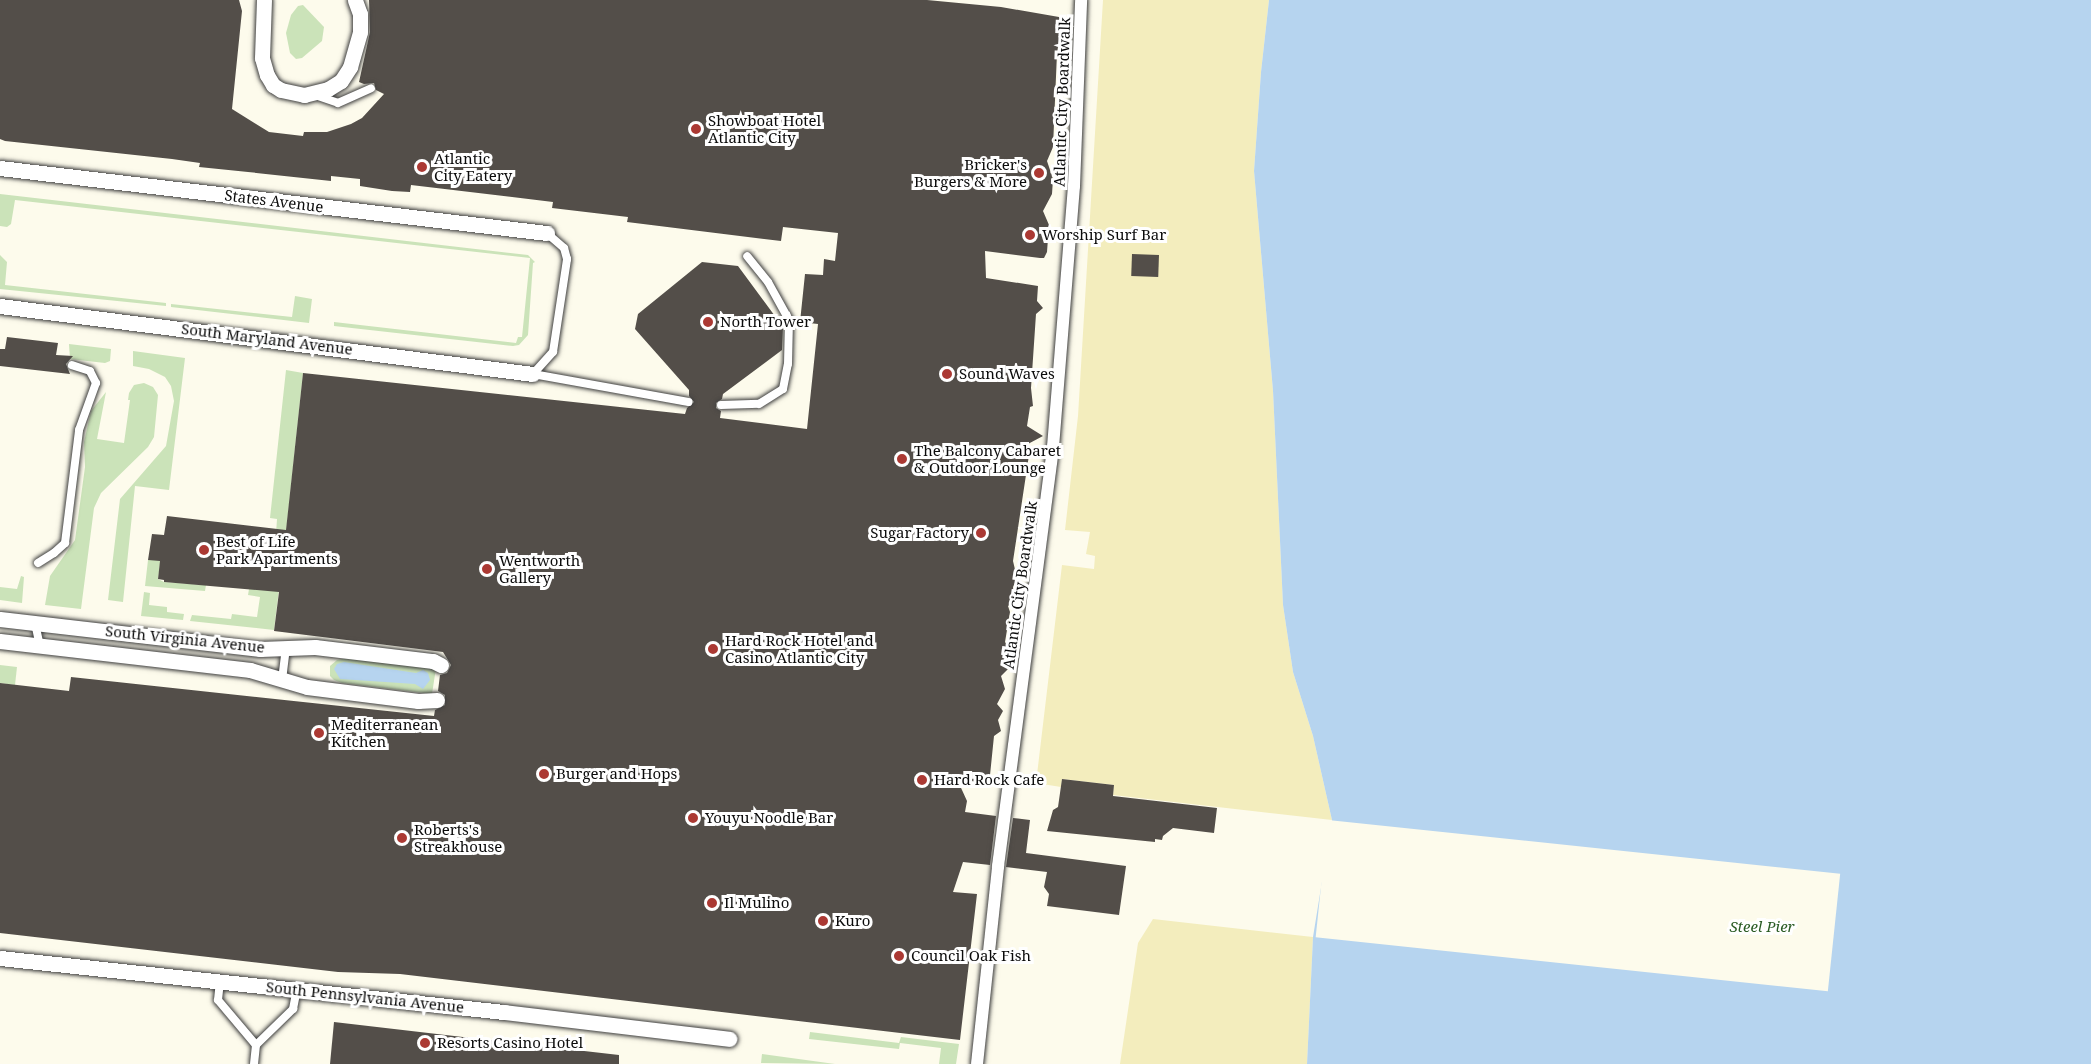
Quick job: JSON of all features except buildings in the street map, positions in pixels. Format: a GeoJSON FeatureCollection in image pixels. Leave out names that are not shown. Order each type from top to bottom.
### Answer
{"type":"FeatureCollection","features":[{"type":"Feature","properties":{"kind":"street"},"geometry":{"type":"LineString","coordinates":[[264,0],[262,58],[267,75],[273,85],[281,90],[292,94],[315,95],[341,81],[350,67],[360,32],[360,14],[355,0]]}},
{"type":"Feature","properties":{"kind":"street","name":"Atlantic City Boardwalk"},"geometry":{"type":"LineString","coordinates":[[977,1064],[999,856],[1053,447],[1074,186],[1081,0]]}},
{"type":"Feature","properties":{"kind":"street","name":"States Avenue"},"geometry":{"type":"LineString","coordinates":[[0,168],[547,233]]}},
{"type":"Feature","properties":{"kind":"street","name":"South Maryland Avenue"},"geometry":{"type":"LineString","coordinates":[[0,306],[533,374]]}},
{"type":"Feature","properties":{"kind":"street","name":"South Virginia Avenue"},"geometry":{"type":"LineString","coordinates":[[0,619],[260,649],[286,647],[338,650],[433,661],[441,665]]}},
{"type":"Feature","properties":{"kind":"street","name":"South Virginia Avenue"},"geometry":{"type":"LineString","coordinates":[[0,641],[250,670],[318,688],[418,701],[437,700]]}},
{"type":"Feature","properties":{"kind":"street","name":"South Pennsylvania Avenue"},"geometry":{"type":"LineString","coordinates":[[0,958],[729,1039]]}},
{"type":"Feature","properties":{"kind":"lane"},"geometry":{"type":"LineString","coordinates":[[315,95],[338,104],[371,88]]}},
{"type":"Feature","properties":{"kind":"lane"},"geometry":{"type":"LineString","coordinates":[[533,374],[553,352],[567,259],[564,248],[547,233]]}},
{"type":"Feature","properties":{"kind":"lane"},"geometry":{"type":"LineString","coordinates":[[722,405],[759,405],[783,389],[788,364],[789,320],[768,282],[747,256]]}},
{"type":"Feature","properties":{"kind":"lane"},"geometry":{"type":"LineString","coordinates":[[38,563],[65,543],[79,430],[96,383],[90,371],[72,365]]}},
{"type":"Feature","properties":{"kind":"lane"},"geometry":{"type":"LineString","coordinates":[[533,374],[688,402]]}},
{"type":"Feature","properties":{"kind":"lane"},"geometry":{"type":"LineString","coordinates":[[35,622],[40,646]]}},
{"type":"Feature","properties":{"kind":"lane"},"geometry":{"type":"LineString","coordinates":[[282,680],[286,647]]}},
{"type":"Feature","properties":{"kind":"lane"},"geometry":{"type":"LineString","coordinates":[[220,981],[218,1000],[256,1045]]}},
{"type":"Feature","properties":{"kind":"lane"},"geometry":{"type":"LineString","coordinates":[[254,1064],[256,1045],[294,1010],[297,990]]}},
{"type":"Feature","properties":{"kind":"green space"},"geometry":{"type":"Polygon","coordinates":[[[303,5],[324,27],[322,41],[302,58],[296,59],[290,53],[286,33],[291,15],[298,6],[303,5]]]}},
{"type":"Feature","properties":{"kind":"green space"},"geometry":{"type":"Polygon","coordinates":[[[0,194],[528,255],[535,262],[533,263],[528,335],[519,345],[513,346],[334,326],[334,322],[516,343],[518,337],[522,337],[530,258],[15,200],[11,224],[7,227],[0,226],[0,194]]]}},
{"type":"Feature","properties":{"kind":"green space"},"geometry":{"type":"Polygon","coordinates":[[[0,255],[7,262],[5,285],[166,303],[166,306],[0,289],[0,255]]]}},
{"type":"Feature","properties":{"kind":"green space"},"geometry":{"type":"Polygon","coordinates":[[[295,296],[312,299],[309,323],[171,307],[171,304],[292,317],[295,296]]]}},
{"type":"Feature","properties":{"kind":"green space"},"geometry":{"type":"Polygon","coordinates":[[[69,344],[111,349],[110,361],[105,363],[70,359],[69,344]]]}},
{"type":"Feature","properties":{"kind":"green space"},"geometry":{"type":"Polygon","coordinates":[[[133,351],[185,358],[169,490],[135,486],[123,602],[108,600],[120,499],[166,446],[174,401],[171,386],[165,377],[149,369],[133,366],[133,351]]]}},
{"type":"Feature","properties":{"kind":"green space"},"geometry":{"type":"Polygon","coordinates":[[[286,370],[303,373],[285,542],[276,534],[277,519],[270,518],[286,370]]]}},
{"type":"Feature","properties":{"kind":"green space"},"geometry":{"type":"Polygon","coordinates":[[[144,383],[153,387],[158,395],[154,437],[148,447],[101,493],[94,508],[81,609],[45,605],[50,576],[75,540],[85,467],[84,442],[91,411],[106,392],[97,439],[124,443],[129,393],[134,385],[144,383]]]}},
{"type":"Feature","properties":{"kind":"green space"},"geometry":{"type":"Polygon","coordinates":[[[161,557],[158,579],[164,582],[206,585],[205,591],[145,586],[148,560],[161,557]]]}},
{"type":"Feature","properties":{"kind":"green space"},"geometry":{"type":"Polygon","coordinates":[[[282,565],[274,630],[190,621],[192,615],[231,619],[232,614],[257,617],[260,597],[248,595],[249,589],[282,565]]]}},
{"type":"Feature","properties":{"kind":"green space"},"geometry":{"type":"Polygon","coordinates":[[[21,576],[24,577],[22,603],[0,600],[0,587],[17,589],[21,576]]]}},
{"type":"Feature","properties":{"kind":"green space"},"geometry":{"type":"Polygon","coordinates":[[[144,592],[150,593],[149,605],[167,607],[167,612],[184,614],[183,620],[141,616],[144,592]]]}},
{"type":"Feature","properties":{"kind":"green space"},"geometry":{"type":"Polygon","coordinates":[[[347,658],[436,668],[432,694],[342,683],[334,680],[330,676],[330,666],[337,660],[347,658]]]}},
{"type":"Feature","properties":{"kind":"green space"},"geometry":{"type":"Polygon","coordinates":[[[0,665],[17,667],[15,685],[0,683],[0,665]]]}},
{"type":"Feature","properties":{"kind":"green space"},"geometry":{"type":"Polygon","coordinates":[[[810,1032],[899,1043],[901,1037],[959,1044],[956,1064],[939,1064],[941,1048],[900,1043],[899,1049],[809,1039],[810,1032]]]}},
{"type":"Feature","properties":{"kind":"green space"},"geometry":{"type":"Polygon","coordinates":[[[762,1054],[835,1064],[761,1063],[762,1054]]]}},
{"type":"Feature","properties":{"kind":"sand"},"geometry":{"type":"Polygon","coordinates":[[[1103,0],[1269,0],[1254,171],[1273,391],[1283,605],[1293,672],[1313,736],[1332,820],[1113,795],[1114,785],[1062,779],[1061,787],[1036,783],[1062,565],[1094,569],[1095,556],[1086,554],[1090,532],[1065,530],[1078,416],[1103,0]]]}},
{"type":"Feature","properties":{"kind":"sand"},"geometry":{"type":"Polygon","coordinates":[[[1153,919],[1313,937],[1307,1064],[1120,1064],[1138,943],[1153,919]]]}},
{"type":"Feature","properties":{"kind":"water"},"geometry":{"type":"Polygon","coordinates":[[[1269,0],[2091,0],[2091,1064],[1307,1064],[1313,937],[1332,820],[1313,736],[1293,672],[1283,605],[1273,391],[1254,171],[1269,0]]]}},
{"type":"Feature","properties":{"kind":"water"},"geometry":{"type":"Polygon","coordinates":[[[344,662],[416,673],[423,670],[428,673],[430,680],[423,689],[415,684],[340,679],[334,669],[337,664],[344,662]]]}},
{"type":"Feature","properties":{"kind":"pier","name":"Steel Pier"},"geometry":{"type":"Polygon","coordinates":[[[1328,820],[1840,874],[1828,991],[1316,937],[1328,820]]]}},
{"type":"Feature","properties":{"kind":"place","name":"Showboat Hotel Atlantic City"},"geometry":{"type":"Point","coordinates":[696,129]}},
{"type":"Feature","properties":{"kind":"place","name":"Atlantic City Eatery"},"geometry":{"type":"Point","coordinates":[422,167]}},
{"type":"Feature","properties":{"kind":"place","name":"Bricker's Burgers & More"},"geometry":{"type":"Point","coordinates":[1039,173]}},
{"type":"Feature","properties":{"kind":"place","name":"Worship Surf Bar"},"geometry":{"type":"Point","coordinates":[1030,235]}},
{"type":"Feature","properties":{"kind":"place","name":"North Tower"},"geometry":{"type":"Point","coordinates":[708,322]}},
{"type":"Feature","properties":{"kind":"place","name":"Sound Waves"},"geometry":{"type":"Point","coordinates":[947,374]}},
{"type":"Feature","properties":{"kind":"place","name":"The Balcony Cabaret & Outdoor Lounge"},"geometry":{"type":"Point","coordinates":[902,459]}},
{"type":"Feature","properties":{"kind":"place","name":"Sugar Factory"},"geometry":{"type":"Point","coordinates":[981,533]}},
{"type":"Feature","properties":{"kind":"place","name":"Best of Life Park Apartments"},"geometry":{"type":"Point","coordinates":[204,550]}},
{"type":"Feature","properties":{"kind":"place","name":"Wentworth Gallery"},"geometry":{"type":"Point","coordinates":[487,569]}},
{"type":"Feature","properties":{"kind":"place","name":"Hard Rock Hotel and Casino Atlantic City"},"geometry":{"type":"Point","coordinates":[713,649]}},
{"type":"Feature","properties":{"kind":"place","name":"Mediterranean Kitchen"},"geometry":{"type":"Point","coordinates":[319,733]}},
{"type":"Feature","properties":{"kind":"place","name":"Burger and Hops"},"geometry":{"type":"Point","coordinates":[544,774]}},
{"type":"Feature","properties":{"kind":"place","name":"Hard Rock Cafe"},"geometry":{"type":"Point","coordinates":[922,780]}},
{"type":"Feature","properties":{"kind":"place","name":"Youyu Noodle Bar"},"geometry":{"type":"Point","coordinates":[693,818]}},
{"type":"Feature","properties":{"kind":"place","name":"Roberts's Streakhouse"},"geometry":{"type":"Point","coordinates":[402,838]}},
{"type":"Feature","properties":{"kind":"place","name":"Il Mulino"},"geometry":{"type":"Point","coordinates":[712,903]}},
{"type":"Feature","properties":{"kind":"place","name":"Kuro"},"geometry":{"type":"Point","coordinates":[823,921]}},
{"type":"Feature","properties":{"kind":"place","name":"Council Oak Fish"},"geometry":{"type":"Point","coordinates":[899,956]}},
{"type":"Feature","properties":{"kind":"place","name":"Resorts Casino Hotel"},"geometry":{"type":"Point","coordinates":[425,1043]}}]}
